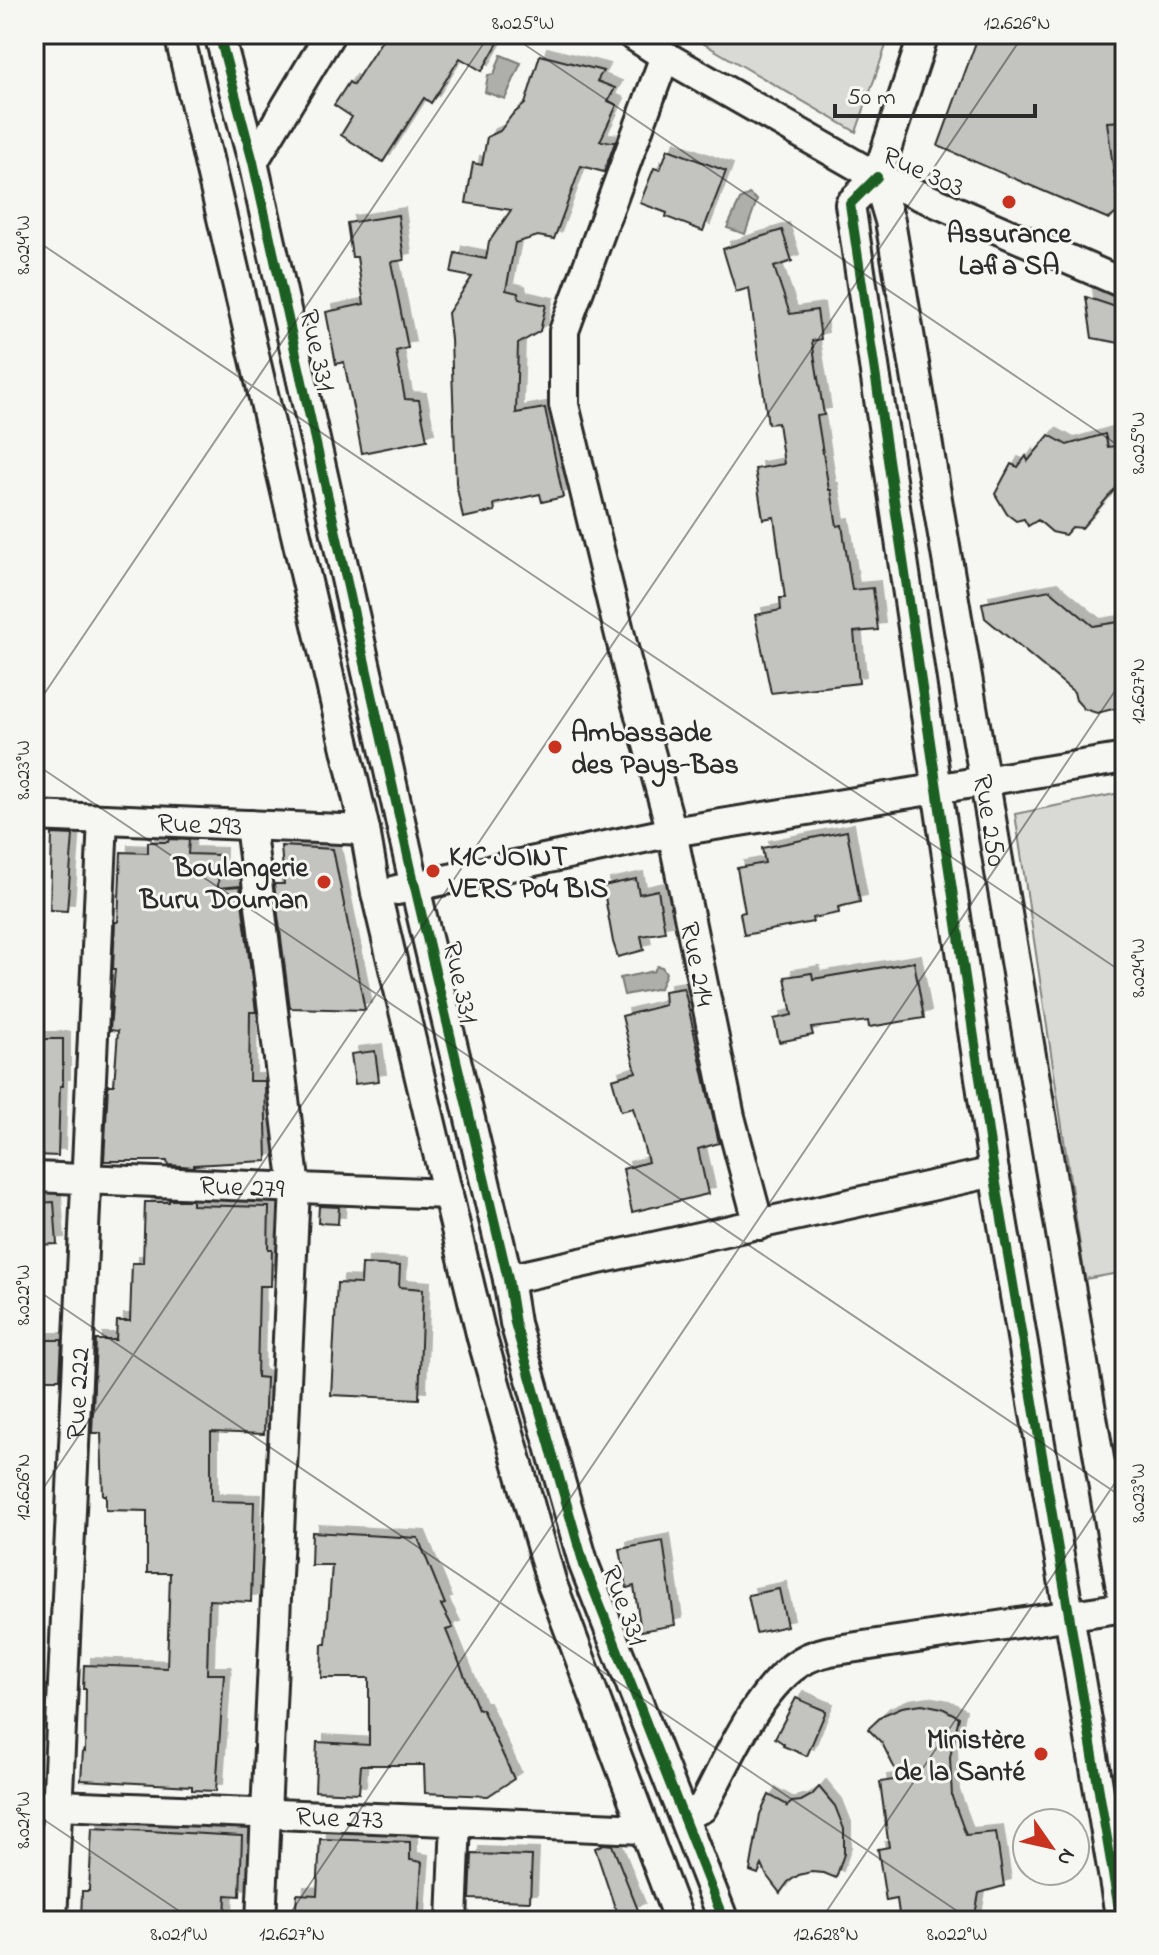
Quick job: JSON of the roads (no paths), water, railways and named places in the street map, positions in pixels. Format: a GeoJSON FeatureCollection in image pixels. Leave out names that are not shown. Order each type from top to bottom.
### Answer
{"type":"FeatureCollection","features":[{"type":"Feature","properties":{"kind":"street"},"geometry":{"type":"LineString","coordinates":[[179,34],[365,830],[376,893],[482,1338],[552,1584],[679,1921]]}},
{"type":"Feature","properties":{"kind":"street","name":"Rue 331"},"geometry":{"type":"LineString","coordinates":[[219,34],[253,162],[415,887],[508,1279],[515,1323],[584,1565],[724,1921]]}},
{"type":"Feature","properties":{"kind":"street"},"geometry":{"type":"LineString","coordinates":[[253,162],[330,34]]}},
{"type":"Feature","properties":{"kind":"street","name":"Rue 303"},"geometry":{"type":"LineString","coordinates":[[631,34],[877,177],[1125,284]]}},
{"type":"Feature","properties":{"kind":"street"},"geometry":{"type":"LineString","coordinates":[[924,34],[877,177],[850,204],[994,1172],[1121,1921]]}},
{"type":"Feature","properties":{"kind":"street","name":"Rue 214"},"geometry":{"type":"LineString","coordinates":[[665,56],[564,331],[564,405],[636,701],[672,832],[730,1117],[759,1225]]}},
{"type":"Feature","properties":{"kind":"street","name":"Rue 250"},"geometry":{"type":"LineString","coordinates":[[877,177],[890,221],[1125,1609]]}},
{"type":"Feature","properties":{"kind":"street"},"geometry":{"type":"LineString","coordinates":[[376,893],[672,832],[1125,758]]}},
{"type":"Feature","properties":{"kind":"street","name":"Rue 293"},"geometry":{"type":"LineString","coordinates":[[34,816],[365,830]]}},
{"type":"Feature","properties":{"kind":"street","name":"Rue 222"},"geometry":{"type":"LineString","coordinates":[[52,1921],[46,1804],[86,1179],[103,819]]}},
{"type":"Feature","properties":{"kind":"street"},"geometry":{"type":"LineString","coordinates":[[250,825],[295,1188],[261,1921]]}},
{"type":"Feature","properties":{"kind":"street"},"geometry":{"type":"LineString","coordinates":[[508,1279],[994,1172]]}},
{"type":"Feature","properties":{"kind":"street","name":"Rue 279"},"geometry":{"type":"LineString","coordinates":[[34,1177],[448,1194]]}},
{"type":"Feature","properties":{"kind":"street"},"geometry":{"type":"LineString","coordinates":[[683,1815],[702,1808],[768,1690],[806,1658],[830,1651],[1125,1609]]}},
{"type":"Feature","properties":{"kind":"street","name":"Rue 273"},"geometry":{"type":"LineString","coordinates":[[46,1804],[644,1829]]}},
{"type":"Feature","properties":{"kind":"street"},"geometry":{"type":"LineString","coordinates":[[452,1921],[456,1821]]}},
{"type":"Feature","properties":{"kind":"place","name":"Assurance Lafia SA"},"geometry":{"type":"Point","coordinates":[1009,202]}},
{"type":"Feature","properties":{"kind":"place","name":"Ambassade des Pays-Bas"},"geometry":{"type":"Point","coordinates":[555,747]}},
{"type":"Feature","properties":{"kind":"place","name":"K1C JOINT VERS P04 BIS"},"geometry":{"type":"Point","coordinates":[433,871]}},
{"type":"Feature","properties":{"kind":"place","name":"Boulangerie Buru Douman"},"geometry":{"type":"Point","coordinates":[324,882]}},
{"type":"Feature","properties":{"kind":"place","name":"Ministère de la Santé"},"geometry":{"type":"Point","coordinates":[1041,1754]}}]}
